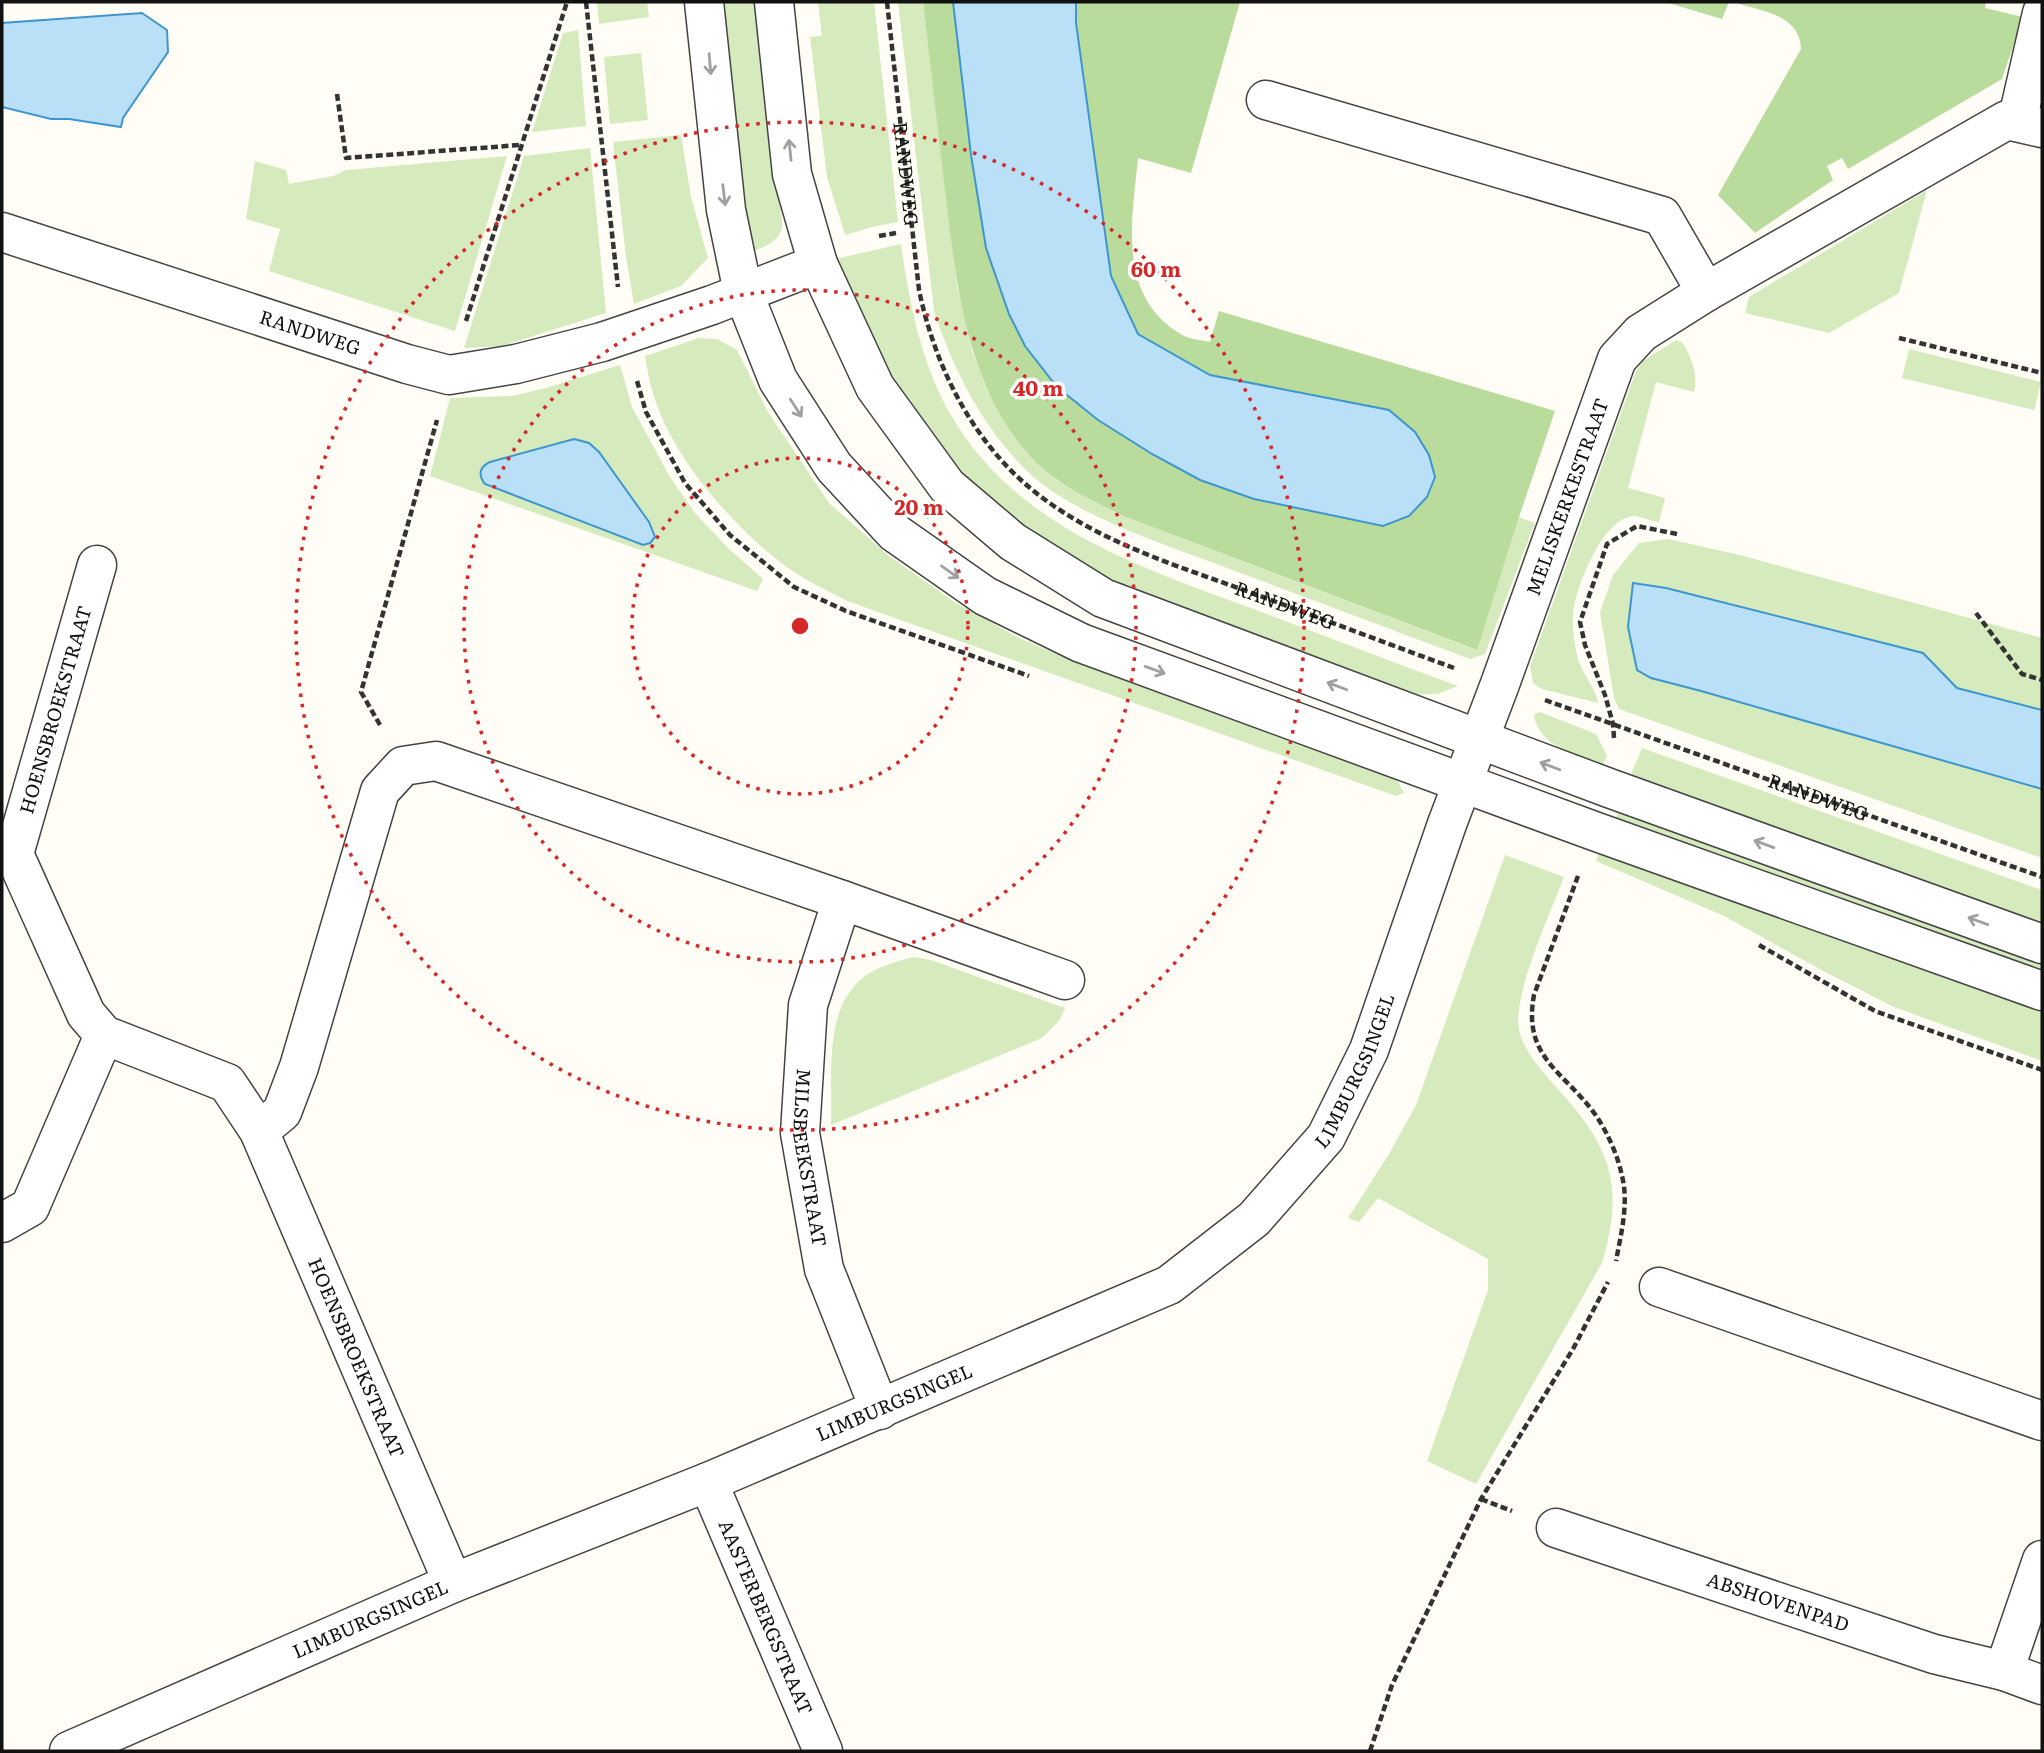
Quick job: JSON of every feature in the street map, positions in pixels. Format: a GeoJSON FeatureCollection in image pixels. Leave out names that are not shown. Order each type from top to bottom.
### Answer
{"type":"FeatureCollection","features":[{"type":"Feature","properties":{"kind":"street"},"geometry":{"type":"LineString","coordinates":[[704,2],[726,211],[743,292],[778,380],[834,467],[895,534],[985,596],[1082,643],[1594,831],[2042,991]]}},
{"type":"Feature","properties":{"kind":"street"},"geometry":{"type":"LineString","coordinates":[[774,2],[792,174],[818,264],[875,387],[947,486],[1013,542],[1103,597],[1609,788],[2042,944]]}},
{"type":"Feature","properties":{"kind":"street","name":"MELISKERKESTRAAT"},"geometry":{"type":"LineString","coordinates":[[1478,739],[1617,359],[1641,334],[1706,292],[2007,120],[2030,125],[2042,13]]}},
{"type":"Feature","properties":{"kind":"street"},"geometry":{"type":"LineString","coordinates":[[1266,100],[1662,216],[1706,292]]}},
{"type":"Feature","properties":{"kind":"street","name":"RANDWEG"},"geometry":{"type":"LineString","coordinates":[[2,232],[381,356],[449,375],[516,364],[623,335],[818,264]]}},
{"type":"Feature","properties":{"kind":"street","name":"HOENSBROEKSTRAAT"},"geometry":{"type":"LineString","coordinates":[[97,565],[8,851],[86,1014],[104,1035],[227,1083],[259,1131],[453,1583]]}},
{"type":"Feature","properties":{"kind":"street"},"geometry":{"type":"LineString","coordinates":[[1463,781],[1478,739]]}},
{"type":"Feature","properties":{"kind":"street"},"geometry":{"type":"LineString","coordinates":[[259,1131],[282,1112],[299,1067],[380,791],[403,766],[436,761],[842,900],[1065,980]]}},
{"type":"Feature","properties":{"kind":"street","name":"LIMBURGSINGEL"},"geometry":{"type":"LineString","coordinates":[[69,1751],[453,1583],[708,1482],[1169,1285],[1254,1219],[1326,1137],[1369,1051],[1463,781]]}},
{"type":"Feature","properties":{"kind":"street","name":"MILSBEEKSTRAAT"},"geometry":{"type":"LineString","coordinates":[[842,900],[808,1005],[800,1133],[824,1269],[880,1410]]}},
{"type":"Feature","properties":{"kind":"street"},"geometry":{"type":"LineString","coordinates":[[2,1223],[30,1207],[104,1035]]}},
{"type":"Feature","properties":{"kind":"street"},"geometry":{"type":"LineString","coordinates":[[1659,1287],[2042,1421]]}},
{"type":"Feature","properties":{"kind":"street","name":"AASTERBERGSTRAAT"},"geometry":{"type":"LineString","coordinates":[[708,1482],[823,1751]]}},
{"type":"Feature","properties":{"kind":"street","name":"ABSHOVENPAD"},"geometry":{"type":"LineString","coordinates":[[1556,1528],[1934,1654],[2004,1671],[2042,1685]]}},
{"type":"Feature","properties":{"kind":"street"},"geometry":{"type":"LineString","coordinates":[[2004,1671],[2042,1560]]}},
{"type":"Feature","properties":{"kind":"path"},"geometry":{"type":"LineString","coordinates":[[403,766],[361,692],[449,375],[567,2]]}},
{"type":"Feature","properties":{"kind":"path"},"geometry":{"type":"LineString","coordinates":[[586,2],[623,335],[646,412],[685,483],[730,535],[794,587],[846,611]]}},
{"type":"Feature","properties":{"kind":"path","name":"RANDWEG"},"geometry":{"type":"LineString","coordinates":[[887,2],[919,290],[926,323],[940,363],[979,433],[995,453],[1044,499],[1084,523],[1146,554],[1500,684],[2042,877]]}},
{"type":"Feature","properties":{"kind":"path"},"geometry":{"type":"LineString","coordinates":[[337,94],[346,158],[520,145]]}},
{"type":"Feature","properties":{"kind":"path"},"geometry":{"type":"LineString","coordinates":[[878,236],[897,233]]}},
{"type":"Feature","properties":{"kind":"path"},"geometry":{"type":"LineString","coordinates":[[1899,338],[2042,373]]}},
{"type":"Feature","properties":{"kind":"path"},"geometry":{"type":"LineString","coordinates":[[1609,788],[1616,770],[1613,724],[1605,695],[1585,645],[1580,622],[1607,544],[1637,526],[1677,534]]}},
{"type":"Feature","properties":{"kind":"path"},"geometry":{"type":"LineString","coordinates":[[1976,613],[2022,674],[2042,680]]}},
{"type":"Feature","properties":{"kind":"path"},"geometry":{"type":"LineString","coordinates":[[1370,1751],[1392,1685],[1481,1499],[1573,1349],[1614,1271],[1625,1207],[1623,1177],[1613,1147],[1597,1117],[1549,1063],[1540,1048],[1532,1032],[1530,1015],[1534,995],[1594,831]]}},
{"type":"Feature","properties":{"kind":"green space"},"geometry":{"type":"Polygon","coordinates":[[[597,2],[647,2],[649,17],[599,24],[597,2]]]}},
{"type":"Feature","properties":{"kind":"green space"},"geometry":{"type":"Polygon","coordinates":[[[722,2],[754,2],[768,134],[781,213],[782,226],[776,239],[751,252],[745,232],[722,2]]]}},
{"type":"Feature","properties":{"kind":"green space"},"geometry":{"type":"Polygon","coordinates":[[[818,2],[874,2],[898,222],[845,235],[827,177],[810,37],[822,36],[818,2]]]}},
{"type":"Feature","properties":{"kind":"green space"},"geometry":{"type":"Polygon","coordinates":[[[898,2],[923,2],[957,286],[972,351],[987,390],[1009,427],[1055,478],[1126,517],[1476,650],[1519,517],[1535,523],[1485,654],[1470,659],[1123,528],[1069,502],[1046,487],[1010,453],[982,415],[959,375],[934,310],[898,2]]]}},
{"type":"Feature","properties":{"kind":"green space"},"geometry":{"type":"Polygon","coordinates":[[[923,2],[953,2],[971,155],[986,248],[1057,387],[1098,420],[1152,454],[1429,455],[1415,432],[1389,410],[1210,375],[1138,334],[1111,276],[1076,23],[1076,2],[1240,2],[1191,173],[1138,158],[1132,230],[1137,277],[1146,298],[1159,317],[1190,338],[1210,342],[1219,311],[1555,411],[1477,650],[1126,517],[1064,484],[1031,457],[1008,428],[990,396],[967,327],[953,255],[923,2]]]}},
{"type":"Feature","properties":{"kind":"green space"},"geometry":{"type":"Polygon","coordinates":[[[1665,2],[1729,2],[1722,19],[1665,2]]]}},
{"type":"Feature","properties":{"kind":"green space"},"geometry":{"type":"Polygon","coordinates":[[[1733,2],[1986,2],[1985,8],[2023,17],[2002,79],[1848,169],[1842,158],[1827,166],[1833,180],[1755,233],[1718,195],[1801,49],[1799,37],[1786,21],[1733,2]]]}},
{"type":"Feature","properties":{"kind":"green space"},"geometry":{"type":"Polygon","coordinates":[[[578,30],[586,126],[532,132],[563,33],[578,30]]]}},
{"type":"Feature","properties":{"kind":"green space"},"geometry":{"type":"Polygon","coordinates":[[[641,53],[648,120],[610,124],[604,57],[641,53]]]}},
{"type":"Feature","properties":{"kind":"green space"},"geometry":{"type":"Polygon","coordinates":[[[681,135],[691,197],[708,258],[681,286],[634,304],[613,142],[681,135]]]}},
{"type":"Feature","properties":{"kind":"green space"},"geometry":{"type":"Polygon","coordinates":[[[590,148],[606,313],[502,346],[464,348],[524,156],[590,148]]]}},
{"type":"Feature","properties":{"kind":"green space"},"geometry":{"type":"Polygon","coordinates":[[[507,156],[455,331],[269,271],[280,229],[246,219],[255,161],[286,170],[289,184],[333,176],[346,170],[507,156]]]}},
{"type":"Feature","properties":{"kind":"green space"},"geometry":{"type":"Polygon","coordinates":[[[1927,190],[1899,293],[1829,333],[1745,313],[1749,297],[1927,190]]]}},
{"type":"Feature","properties":{"kind":"green space"},"geometry":{"type":"Polygon","coordinates":[[[901,244],[919,338],[945,404],[985,462],[1017,493],[1053,520],[1132,562],[1458,686],[1437,694],[1408,695],[1108,582],[1038,542],[973,488],[893,377],[858,312],[835,259],[901,244]]]}},
{"type":"Feature","properties":{"kind":"green space"},"geometry":{"type":"Polygon","coordinates":[[[699,338],[717,339],[737,350],[768,412],[829,503],[889,556],[953,601],[1019,638],[1092,669],[1382,771],[1398,782],[1404,793],[1396,796],[847,601],[798,574],[749,535],[708,491],[690,467],[662,417],[645,356],[699,338]]]}},
{"type":"Feature","properties":{"kind":"green space"},"geometry":{"type":"Polygon","coordinates":[[[1676,340],[1682,342],[1691,360],[1695,372],[1694,392],[1656,382],[1628,488],[1665,498],[1659,522],[1633,516],[1611,528],[1587,568],[1574,607],[1573,625],[1577,655],[1598,703],[1542,689],[1533,683],[1530,666],[1636,371],[1643,361],[1676,340]]]}},
{"type":"Feature","properties":{"kind":"green space"},"geometry":{"type":"Polygon","coordinates":[[[1909,349],[2041,382],[2034,410],[1902,378],[1909,349]]]}},
{"type":"Feature","properties":{"kind":"green space"},"geometry":{"type":"Polygon","coordinates":[[[620,365],[632,407],[670,477],[695,513],[727,547],[763,579],[757,591],[430,476],[450,398],[512,396],[620,365]]]}},
{"type":"Feature","properties":{"kind":"green space"},"geometry":{"type":"Polygon","coordinates":[[[1668,539],[1740,555],[2042,638],[2042,710],[1957,688],[1923,653],[1666,588],[1633,583],[1651,678],[2042,789],[2042,858],[1619,709],[1614,698],[1600,612],[1613,575],[1639,543],[1668,539]]]}},
{"type":"Feature","properties":{"kind":"green space"},"geometry":{"type":"Polygon","coordinates":[[[1540,712],[1596,734],[1607,756],[1603,765],[1551,742],[1537,725],[1534,714],[1540,712]]]}},
{"type":"Feature","properties":{"kind":"green space"},"geometry":{"type":"Polygon","coordinates":[[[1642,748],[2042,890],[2042,927],[1629,779],[1642,748]]]}},
{"type":"Feature","properties":{"kind":"green space"},"geometry":{"type":"Polygon","coordinates":[[[1620,806],[2042,958],[2042,972],[1615,821],[1620,806]]]}},
{"type":"Feature","properties":{"kind":"green space"},"geometry":{"type":"Polygon","coordinates":[[[1601,848],[2042,1007],[2042,1061],[1894,1007],[1724,916],[1596,861],[1601,848]]]}},
{"type":"Feature","properties":{"kind":"green space"},"geometry":{"type":"Polygon","coordinates":[[[1505,855],[1564,877],[1527,975],[1518,1015],[1519,1030],[1535,1061],[1590,1129],[1601,1149],[1612,1189],[1612,1211],[1602,1263],[1476,1484],[1427,1461],[1488,1290],[1488,1259],[1378,1198],[1359,1222],[1348,1218],[1389,1154],[1416,1105],[1505,855]]]}},
{"type":"Feature","properties":{"kind":"green space"},"geometry":{"type":"Polygon","coordinates":[[[914,957],[931,960],[1065,1008],[1059,1021],[1042,1038],[831,1125],[832,1045],[841,1007],[864,977],[888,964],[914,957]]]}},
{"type":"Feature","properties":{"kind":"water"},"geometry":{"type":"Polygon","coordinates":[[[953,2],[1076,2],[1076,23],[1111,276],[1138,334],[1210,375],[1389,410],[1415,432],[1429,455],[1435,477],[1427,497],[1409,516],[1383,526],[1254,499],[1200,480],[1098,420],[1057,387],[1025,346],[1009,314],[986,248],[971,155],[953,2]]]}},
{"type":"Feature","properties":{"kind":"water"},"geometry":{"type":"Polygon","coordinates":[[[142,13],[167,30],[168,52],[123,118],[121,127],[51,119],[2,107],[2,23],[142,13]]]}},
{"type":"Feature","properties":{"kind":"water"},"geometry":{"type":"Polygon","coordinates":[[[574,439],[589,443],[599,452],[649,522],[655,537],[650,543],[643,545],[485,484],[481,477],[482,469],[490,462],[574,439]]]}},
{"type":"Feature","properties":{"kind":"water"},"geometry":{"type":"Polygon","coordinates":[[[1633,583],[1666,588],[1923,653],[1957,688],[2042,710],[2042,789],[1651,678],[1637,670],[1628,627],[1633,583]]]}}]}
